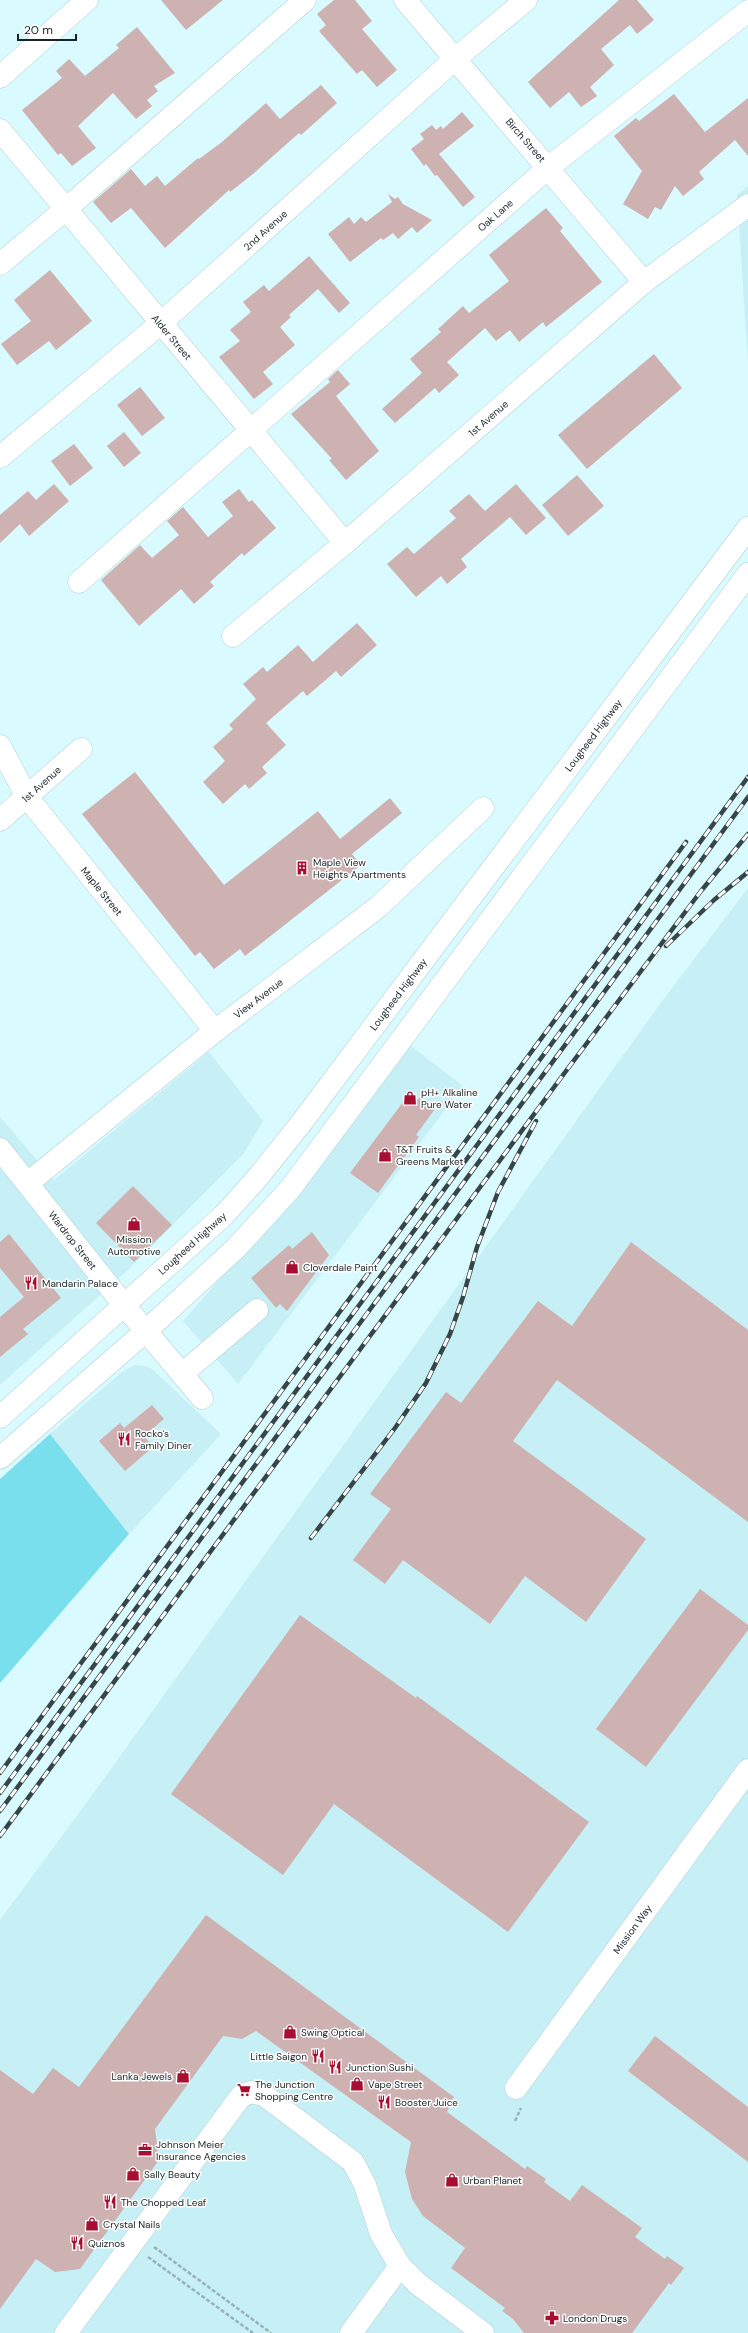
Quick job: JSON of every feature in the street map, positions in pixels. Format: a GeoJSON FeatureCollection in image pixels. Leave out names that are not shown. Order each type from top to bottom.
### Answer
{"type":"FeatureCollection","features":[{"type":"Feature","properties":{"kind":"street"},"geometry":{"type":"LineString","coordinates":[[0,77],[87,0]]}},
{"type":"Feature","properties":{"kind":"street"},"geometry":{"type":"LineString","coordinates":[[0,264],[66,210],[305,0]]}},
{"type":"Feature","properties":{"kind":"street","name":"Birch Street"},"geometry":{"type":"LineString","coordinates":[[406,0],[644,282]]}},
{"type":"Feature","properties":{"kind":"street","name":"2nd Avenue"},"geometry":{"type":"LineString","coordinates":[[0,457],[161,323],[455,59],[526,0]]}},
{"type":"Feature","properties":{"kind":"street","name":"Oak Lane"},"geometry":{"type":"LineString","coordinates":[[79,582],[549,168],[748,11]]}},
{"type":"Feature","properties":{"kind":"street","name":"Alder Street"},"geometry":{"type":"LineString","coordinates":[[0,130],[344,543]]}},
{"type":"Feature","properties":{"kind":"street","name":"1st Avenue"},"geometry":{"type":"LineString","coordinates":[[233,636],[344,543],[644,282],[748,205]]}},
{"type":"Feature","properties":{"kind":"street","name":"Lougheed Highway"},"geometry":{"type":"LineString","coordinates":[[0,1417],[224,1215],[278,1152],[748,528]]}},
{"type":"Feature","properties":{"kind":"street"},"geometry":{"type":"LineString","coordinates":[[0,1458],[146,1331],[236,1248],[290,1189],[748,574]]}},
{"type":"Feature","properties":{"kind":"street","name":"Maple Street"},"geometry":{"type":"LineString","coordinates":[[0,746],[27,797],[215,1031]]}},
{"type":"Feature","properties":{"kind":"street","name":"1st Avenue"},"geometry":{"type":"LineString","coordinates":[[0,820],[81,749]]}},
{"type":"Feature","properties":{"kind":"street","name":"View Avenue"},"geometry":{"type":"LineString","coordinates":[[28,1183],[215,1031],[378,907],[483,808]]}},
{"type":"Feature","properties":{"kind":"street","name":"Wardrop Street"},"geometry":{"type":"LineString","coordinates":[[0,1149],[124,1305],[202,1398]]}},
{"type":"Feature","properties":{"kind":"street"},"geometry":{"type":"LineString","coordinates":[[182,1374],[256,1310]]}},
{"type":"Feature","properties":{"kind":"street","name":"Mission Way"},"geometry":{"type":"LineString","coordinates":[[516,2088],[748,1770]]}},
{"type":"Feature","properties":{"kind":"street"},"geometry":{"type":"LineString","coordinates":[[66,2333],[241,2096],[251,2092],[264,2095],[352,2162],[366,2184],[381,2234],[400,2266],[418,2284],[483,2333]]}},
{"type":"Feature","properties":{"kind":"street"},"geometry":{"type":"LineString","coordinates":[[351,2333],[400,2266]]}},
{"type":"Feature","properties":{"kind":"path"},"geometry":{"type":"LineString","coordinates":[[135,2240],[253,2333]]}},
{"type":"Feature","properties":{"kind":"path"},"geometry":{"type":"LineString","coordinates":[[135,2240],[271,2333]]}},
{"type":"Feature","properties":{"kind":"shaded area"},"geometry":{"type":"Polygon","coordinates":[[[748,186],[748,362],[737,195],[748,186]]]}},
{"type":"Feature","properties":{"kind":"shaded area"},"geometry":{"type":"Polygon","coordinates":[[[748,888],[748,2333],[0,2333],[0,1920],[90,1798],[660,1004],[748,888]]]}},
{"type":"Feature","properties":{"kind":"shaded area"},"geometry":{"type":"Polygon","coordinates":[[[407,1043],[463,1086],[238,1384],[183,1321],[291,1197],[407,1043]]]}},
{"type":"Feature","properties":{"kind":"shaded area"},"geometry":{"type":"Polygon","coordinates":[[[209,1052],[263,1121],[244,1153],[129,1269],[0,1385],[0,1117],[54,1180],[209,1052]]]}},
{"type":"Feature","properties":{"kind":"shaded area"},"geometry":{"type":"Polygon","coordinates":[[[135,1365],[145,1366],[152,1369],[221,1434],[129,1534],[50,1434],[122,1372],[135,1365]]]}},
{"type":"Feature","properties":{"kind":"shaded area"},"geometry":{"type":"Polygon","coordinates":[[[50,1434],[129,1534],[0,1683],[0,1479],[50,1434]]]}},
{"type":"Feature","properties":{"kind":"building"},"geometry":{"type":"Polygon","coordinates":[[[161,0],[223,0],[186,30],[161,0]]]}},
{"type":"Feature","properties":{"kind":"building"},"geometry":{"type":"Polygon","coordinates":[[[334,0],[355,0],[372,21],[362,29],[397,70],[377,87],[362,70],[357,74],[319,31],[326,25],[317,14],[334,0]]]}},
{"type":"Feature","properties":{"kind":"building"},"geometry":{"type":"Polygon","coordinates":[[[619,0],[637,0],[654,20],[637,34],[630,25],[601,49],[614,65],[590,87],[597,96],[581,107],[569,92],[550,108],[528,82],[619,0]]]}},
{"type":"Feature","properties":{"kind":"building"},"geometry":{"type":"Polygon","coordinates":[[[137,27],[175,73],[154,86],[158,91],[147,100],[152,106],[136,119],[113,93],[78,126],[96,148],[72,166],[61,153],[58,155],[22,110],[62,78],[56,71],[69,59],[85,76],[119,48],[116,45],[137,27]]]}},
{"type":"Feature","properties":{"kind":"building"},"geometry":{"type":"Polygon","coordinates":[[[321,85],[337,103],[301,135],[299,133],[253,174],[230,192],[229,190],[165,248],[131,208],[111,223],[93,202],[131,169],[145,186],[157,176],[165,186],[198,158],[199,159],[222,142],[266,103],[280,119],[321,85]]]}},
{"type":"Feature","properties":{"kind":"building"},"geometry":{"type":"Polygon","coordinates":[[[674,94],[705,132],[748,98],[748,156],[735,140],[699,172],[704,179],[683,196],[675,186],[661,210],[655,207],[648,219],[623,204],[642,171],[614,136],[636,118],[639,121],[674,94]]]}},
{"type":"Feature","properties":{"kind":"building"},"geometry":{"type":"Polygon","coordinates":[[[462,112],[474,126],[439,154],[475,197],[463,207],[437,175],[435,176],[426,164],[424,166],[411,149],[424,139],[420,134],[432,125],[436,130],[441,126],[443,129],[462,112]]]}},
{"type":"Feature","properties":{"kind":"building"},"geometry":{"type":"Polygon","coordinates":[[[388,194],[395,199],[398,197],[403,204],[432,220],[417,233],[412,227],[398,239],[393,233],[383,240],[381,238],[350,262],[328,234],[349,217],[354,224],[361,217],[366,222],[392,202],[388,194]]]}},
{"type":"Feature","properties":{"kind":"building"},"geometry":{"type":"Polygon","coordinates":[[[546,208],[563,228],[560,231],[602,282],[546,327],[543,322],[519,342],[510,330],[496,341],[485,328],[447,362],[459,375],[439,393],[435,388],[395,423],[382,409],[422,373],[410,359],[441,332],[438,329],[463,306],[469,313],[509,281],[489,255],[546,208]]]}},
{"type":"Feature","properties":{"kind":"building"},"geometry":{"type":"Polygon","coordinates":[[[309,256],[350,303],[339,313],[318,289],[289,315],[291,317],[280,327],[295,345],[263,372],[273,384],[254,399],[219,357],[240,341],[230,330],[251,312],[243,302],[264,285],[269,291],[309,256]]]}},
{"type":"Feature","properties":{"kind":"building"},"geometry":{"type":"Polygon","coordinates":[[[50,270],[92,321],[56,350],[49,341],[17,365],[1,344],[31,321],[14,300],[50,270]]]}},
{"type":"Feature","properties":{"kind":"building"},"geometry":{"type":"Polygon","coordinates":[[[654,354],[682,388],[587,469],[558,435],[654,354]]]}},
{"type":"Feature","properties":{"kind":"building"},"geometry":{"type":"Polygon","coordinates":[[[338,370],[350,384],[336,396],[379,451],[346,480],[329,460],[332,459],[291,414],[330,382],[328,379],[338,370]]]}},
{"type":"Feature","properties":{"kind":"building"},"geometry":{"type":"Polygon","coordinates":[[[140,387],[165,418],[142,436],[117,405],[140,387]]]}},
{"type":"Feature","properties":{"kind":"building"},"geometry":{"type":"Polygon","coordinates":[[[124,432],[141,453],[124,467],[107,446],[124,432]]]}},
{"type":"Feature","properties":{"kind":"building"},"geometry":{"type":"Polygon","coordinates":[[[74,444],[93,468],[70,486],[51,461],[74,444]]]}},
{"type":"Feature","properties":{"kind":"building"},"geometry":{"type":"Polygon","coordinates":[[[577,475],[604,506],[568,536],[542,505],[577,475]]]}},
{"type":"Feature","properties":{"kind":"building"},"geometry":{"type":"Polygon","coordinates":[[[54,484],[69,501],[29,536],[20,524],[0,543],[0,515],[28,491],[36,500],[54,484]]]}},
{"type":"Feature","properties":{"kind":"building"},"geometry":{"type":"Polygon","coordinates":[[[516,484],[546,518],[526,535],[510,517],[461,559],[467,567],[447,584],[441,576],[416,597],[387,564],[407,547],[414,554],[456,518],[449,511],[469,494],[485,511],[516,484]]]}},
{"type":"Feature","properties":{"kind":"building"},"geometry":{"type":"Polygon","coordinates":[[[239,489],[249,502],[252,500],[276,528],[244,556],[242,553],[210,582],[214,586],[194,604],[181,589],[139,626],[101,580],[140,545],[152,558],[179,535],[167,521],[183,507],[208,537],[233,516],[222,502],[239,489]]]}},
{"type":"Feature","properties":{"kind":"building"},"geometry":{"type":"Polygon","coordinates":[[[357,623],[377,645],[341,677],[336,671],[307,696],[303,691],[266,723],[286,745],[262,767],[267,773],[249,789],[245,784],[223,804],[203,782],[225,761],[213,747],[233,729],[229,725],[256,699],[243,684],[263,667],[267,672],[298,645],[313,662],[357,623]]]}},
{"type":"Feature","properties":{"kind":"building","name":"Maple View Heights Apartments"},"geometry":{"type":"Polygon","coordinates":[[[135,772],[224,885],[318,811],[340,839],[390,798],[402,813],[352,854],[361,865],[245,956],[240,949],[214,969],[200,952],[195,956],[82,814],[135,772]]]}},
{"type":"Feature","properties":{"kind":"building","name":"T&T Fruits & Greens Market"},"geometry":{"type":"Polygon","coordinates":[[[409,1094],[418,1100],[420,1097],[435,1109],[416,1135],[419,1137],[378,1193],[350,1173],[409,1094]]]}},
{"type":"Feature","properties":{"kind":"building","name":"Mission Automotive"},"geometry":{"type":"Polygon","coordinates":[[[133,1186],[172,1225],[134,1262],[96,1223],[133,1186]]]}},
{"type":"Feature","properties":{"kind":"building","name":"Cloverdale Paint"},"geometry":{"type":"Polygon","coordinates":[[[312,1232],[329,1255],[287,1311],[280,1304],[276,1308],[251,1278],[289,1245],[292,1249],[312,1232]]]}},
{"type":"Feature","properties":{"kind":"building","name":"Mandarin Palace"},"geometry":{"type":"Polygon","coordinates":[[[9,1234],[61,1298],[23,1329],[28,1334],[0,1357],[0,1317],[24,1297],[0,1268],[0,1242],[9,1234]]]}},
{"type":"Feature","properties":{"kind":"building"},"geometry":{"type":"Polygon","coordinates":[[[631,1242],[748,1330],[748,1522],[557,1380],[513,1441],[646,1539],[586,1622],[525,1576],[490,1624],[403,1560],[385,1584],[353,1560],[391,1509],[370,1494],[446,1392],[461,1403],[538,1301],[572,1326],[631,1242]]]}},
{"type":"Feature","properties":{"kind":"building","name":"Rocko's Family Diner"},"geometry":{"type":"Polygon","coordinates":[[[152,1405],[164,1419],[144,1436],[153,1447],[125,1471],[99,1441],[120,1423],[124,1428],[152,1405]]]}},
{"type":"Feature","properties":{"kind":"building"},"geometry":{"type":"Polygon","coordinates":[[[700,1589],[748,1625],[748,1630],[646,1767],[596,1729],[700,1589]]]}},
{"type":"Feature","properties":{"kind":"building"},"geometry":{"type":"Polygon","coordinates":[[[300,1615],[416,1698],[417,1696],[589,1822],[508,1932],[334,1804],[283,1875],[171,1794],[300,1615]]]}},
{"type":"Feature","properties":{"kind":"building"},"geometry":{"type":"Polygon","coordinates":[[[206,1915],[454,2097],[447,2107],[449,2108],[447,2112],[525,2169],[527,2166],[546,2179],[544,2182],[570,2201],[582,2185],[642,2228],[635,2237],[665,2259],[667,2256],[684,2268],[671,2285],[669,2283],[632,2333],[524,2333],[513,2319],[502,2311],[505,2308],[451,2268],[465,2248],[423,2216],[412,2199],[405,2172],[411,2142],[256,2031],[242,2039],[223,2036],[155,2129],[159,2160],[80,2269],[55,2272],[36,2259],[0,2309],[0,2070],[33,2094],[53,2068],[79,2087],[206,1915]]]}},
{"type":"Feature","properties":{"kind":"building"},"geometry":{"type":"Polygon","coordinates":[[[655,2036],[748,2107],[748,2162],[628,2071],[655,2036]]]}},
{"type":"Feature","properties":{"kind":"railway"},"geometry":{"type":"LineString","coordinates":[[0,1793],[748,777]]}},
{"type":"Feature","properties":{"kind":"railway"},"geometry":{"type":"LineString","coordinates":[[0,1811],[748,797]]}},
{"type":"Feature","properties":{"kind":"railway"},"geometry":{"type":"LineString","coordinates":[[0,1836],[566,1071],[701,891],[748,834]]}},
{"type":"Feature","properties":{"kind":"railway"},"geometry":{"type":"LineString","coordinates":[[0,1773],[686,842]]}},
{"type":"Feature","properties":{"kind":"railway"},"geometry":{"type":"LineString","coordinates":[[666,946],[714,900],[748,872]]}},
{"type":"Feature","properties":{"kind":"railway"},"geometry":{"type":"LineString","coordinates":[[311,1538],[395,1428],[426,1383],[450,1334],[463,1297],[477,1247],[498,1192],[536,1121]]}},
{"type":"Feature","properties":{"kind":"place","name":"Maple View Heights Apartments"},"geometry":{"type":"Point","coordinates":[302,868]}},
{"type":"Feature","properties":{"kind":"place","name":"pH+ Alkaline Pure Water"},"geometry":{"type":"Point","coordinates":[410,1098]}},
{"type":"Feature","properties":{"kind":"place","name":"T&T Fruits & Greens Market"},"geometry":{"type":"Point","coordinates":[385,1155]}},
{"type":"Feature","properties":{"kind":"place","name":"Mission Automotive"},"geometry":{"type":"Point","coordinates":[134,1224]}},
{"type":"Feature","properties":{"kind":"place","name":"Cloverdale Paint"},"geometry":{"type":"Point","coordinates":[292,1267]}},
{"type":"Feature","properties":{"kind":"place","name":"Mandarin Palace"},"geometry":{"type":"Point","coordinates":[31,1283]}},
{"type":"Feature","properties":{"kind":"place","name":"Rocko's Family Diner"},"geometry":{"type":"Point","coordinates":[124,1439]}},
{"type":"Feature","properties":{"kind":"place","name":"Swing Optical"},"geometry":{"type":"Point","coordinates":[290,2032]}},
{"type":"Feature","properties":{"kind":"place","name":"Little Saigon"},"geometry":{"type":"Point","coordinates":[318,2056]}},
{"type":"Feature","properties":{"kind":"place","name":"Junction Sushi"},"geometry":{"type":"Point","coordinates":[335,2067]}},
{"type":"Feature","properties":{"kind":"place","name":"Lanka Jewels"},"geometry":{"type":"Point","coordinates":[183,2076]}},
{"type":"Feature","properties":{"kind":"place","name":"Vape Street"},"geometry":{"type":"Point","coordinates":[357,2084]}},
{"type":"Feature","properties":{"kind":"place","name":"The Junction Shopping Centre"},"geometry":{"type":"Point","coordinates":[244,2090]}},
{"type":"Feature","properties":{"kind":"place","name":"Booster Juice"},"geometry":{"type":"Point","coordinates":[384,2102]}},
{"type":"Feature","properties":{"kind":"place","name":"Johnson Meier Insurance Agencies"},"geometry":{"type":"Point","coordinates":[145,2150]}},
{"type":"Feature","properties":{"kind":"place","name":"Sally Beauty"},"geometry":{"type":"Point","coordinates":[133,2174]}},
{"type":"Feature","properties":{"kind":"place","name":"Urban Planet"},"geometry":{"type":"Point","coordinates":[452,2180]}},
{"type":"Feature","properties":{"kind":"place","name":"The Chopped Leaf"},"geometry":{"type":"Point","coordinates":[110,2202]}},
{"type":"Feature","properties":{"kind":"place","name":"Crystal Nails"},"geometry":{"type":"Point","coordinates":[92,2224]}},
{"type":"Feature","properties":{"kind":"place","name":"Quiznos"},"geometry":{"type":"Point","coordinates":[77,2243]}},
{"type":"Feature","properties":{"kind":"place","name":"London Drugs"},"geometry":{"type":"Point","coordinates":[552,2318]}}]}
